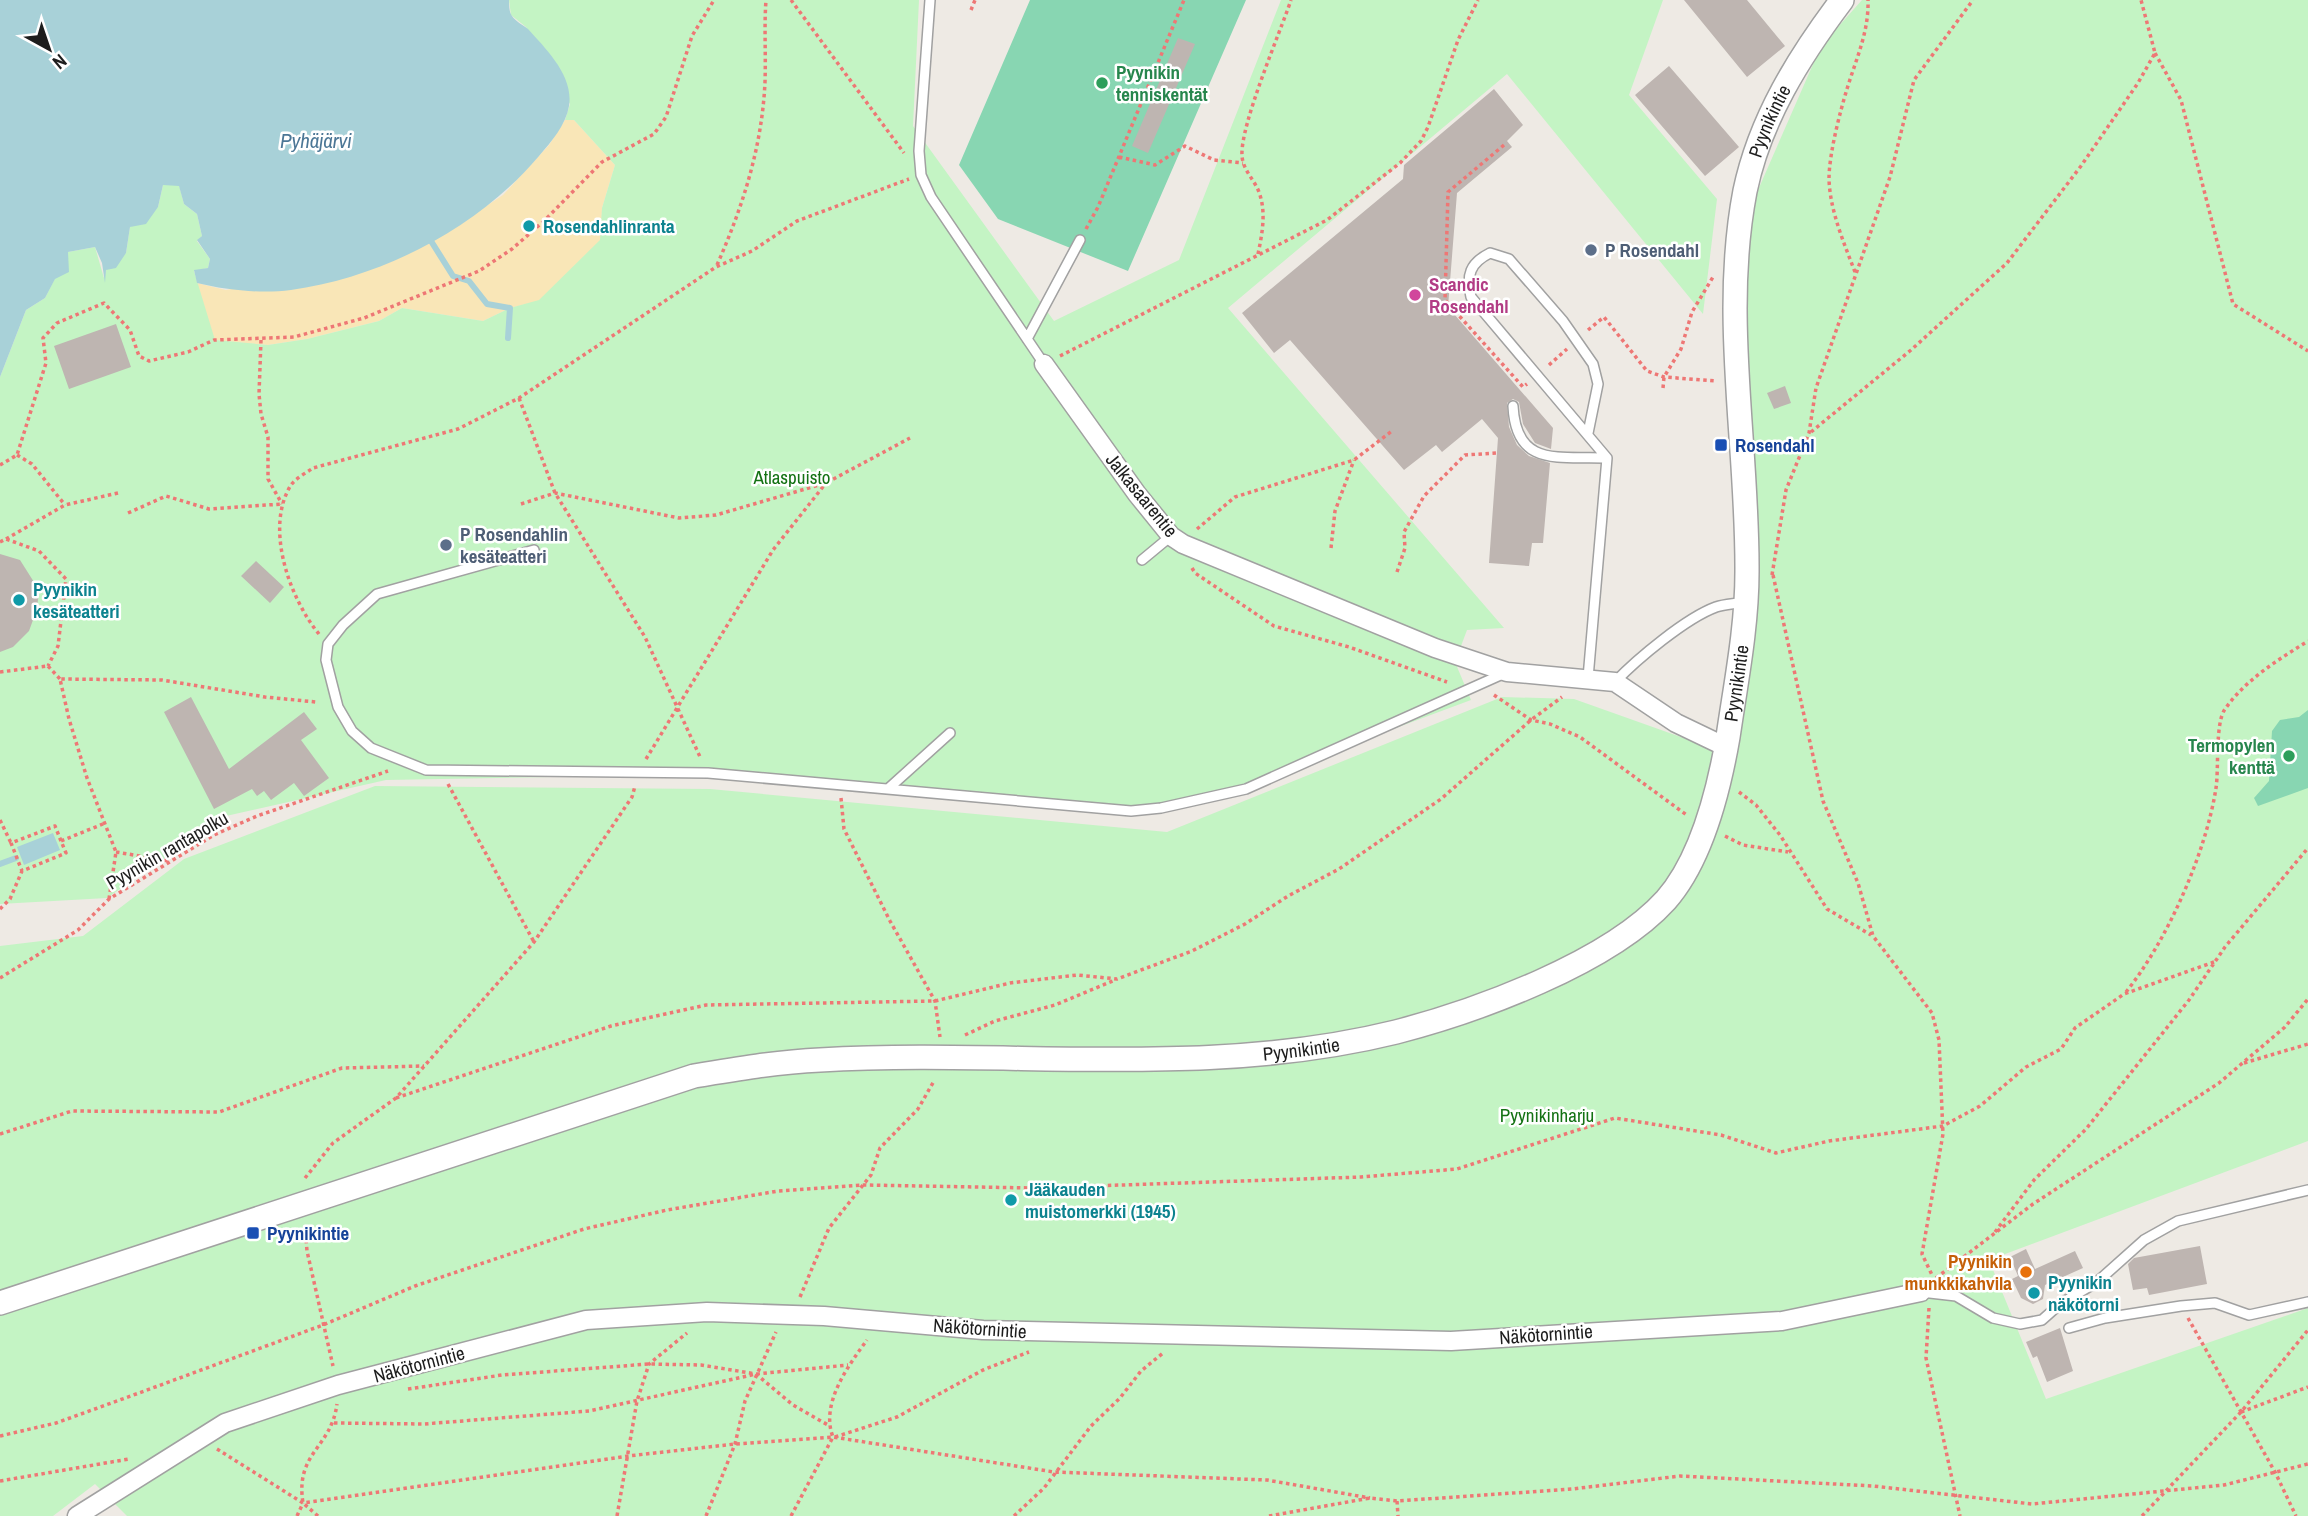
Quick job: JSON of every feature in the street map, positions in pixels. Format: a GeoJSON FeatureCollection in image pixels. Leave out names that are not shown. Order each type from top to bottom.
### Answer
{"type":"FeatureCollection","features":[{"type":"Feature","properties":{"kind":"street","name":"Pyynikintie"},"geometry":{"type":"LineString","coordinates":[[0,1303],[694,1076],[758,1065],[823,1060],[1147,1062],[1236,1057],[1343,1044],[1440,1020],[1574,964],[1640,922],[1679,883],[1705,827],[1720,776],[1741,654],[1747,573],[1735,311],[1741,214],[1752,163],[1795,64],[1842,0]]}},
{"type":"Feature","properties":{"kind":"street","name":"Jalkasaarentie"},"geometry":{"type":"LineString","coordinates":[[1044,364],[1137,494],[1177,540],[1435,648],[1507,673],[1615,682],[1676,723],[1726,747]]}},
{"type":"Feature","properties":{"kind":"street","name":"Näkötornintie"},"geometry":{"type":"LineString","coordinates":[[88,1513],[200,1436],[225,1423],[281,1402],[551,1328],[586,1321],[707,1312],[792,1315],[983,1330],[1451,1340],[1782,1321],[1927,1286]]}},
{"type":"Feature","properties":{"kind":"lane","name":"Jalkasaarentie"},"geometry":{"type":"LineString","coordinates":[[930,0],[919,151],[920,175],[931,197],[1044,364]]}},
{"type":"Feature","properties":{"kind":"lane"},"geometry":{"type":"LineString","coordinates":[[1027,339],[1080,240]]}},
{"type":"Feature","properties":{"kind":"lane"},"geometry":{"type":"LineString","coordinates":[[1588,433],[1598,384],[1593,364],[1577,340],[1509,260],[1490,253],[1477,259],[1470,267],[1468,285],[1471,297],[1607,458],[1588,678]]}},
{"type":"Feature","properties":{"kind":"lane"},"geometry":{"type":"LineString","coordinates":[[1513,406],[1514,429],[1528,449],[1551,456],[1607,458]]}},
{"type":"Feature","properties":{"kind":"lane"},"geometry":{"type":"LineString","coordinates":[[1142,560],[1177,540]]}},
{"type":"Feature","properties":{"kind":"lane"},"geometry":{"type":"LineString","coordinates":[[534,550],[377,594],[343,625],[328,644],[327,660],[338,706],[352,731],[371,748],[407,764],[442,770],[708,773],[1130,811],[1161,808],[1247,789],[1507,673]]}},
{"type":"Feature","properties":{"kind":"lane"},"geometry":{"type":"LineString","coordinates":[[1615,682],[1631,665],[1695,619],[1716,607],[1745,602]]}},
{"type":"Feature","properties":{"kind":"lane"},"geometry":{"type":"LineString","coordinates":[[889,788],[950,733]]}},
{"type":"Feature","properties":{"kind":"lane"},"geometry":{"type":"LineString","coordinates":[[1927,1286],[1956,1296],[1993,1318],[2020,1324],[2042,1320],[2060,1304],[2098,1282],[2144,1240],[2178,1221],[2308,1190]]}},
{"type":"Feature","properties":{"kind":"lane"},"geometry":{"type":"LineString","coordinates":[[2069,1328],[2105,1318],[2181,1306],[2215,1303],[2249,1315],[2308,1302]]}},
{"type":"Feature","properties":{"kind":"path"},"geometry":{"type":"LineString","coordinates":[[0,464],[17,455],[46,363],[43,338],[57,323],[104,303],[130,330],[139,356],[149,361],[188,352],[214,340],[294,337],[365,318],[479,271],[537,227],[608,158],[654,134],[666,117],[692,36],[714,0]]}},
{"type":"Feature","properties":{"kind":"path"},"geometry":{"type":"LineString","coordinates":[[716,267],[749,183],[759,140],[765,82],[766,0]]}},
{"type":"Feature","properties":{"kind":"path"},"geometry":{"type":"LineString","coordinates":[[328,644],[310,624],[284,571],[282,504],[292,483],[313,468],[429,439],[458,429],[519,398],[716,267],[752,251],[797,220],[920,175],[792,0]]}},
{"type":"Feature","properties":{"kind":"path"},"geometry":{"type":"LineString","coordinates":[[971,10],[975,0]]}},
{"type":"Feature","properties":{"kind":"path"},"geometry":{"type":"LineString","coordinates":[[1080,240],[1098,207],[1184,0]]}},
{"type":"Feature","properties":{"kind":"path"},"geometry":{"type":"LineString","coordinates":[[1258,255],[1263,226],[1260,194],[1243,163],[1242,152],[1247,129],[1292,0]]}},
{"type":"Feature","properties":{"kind":"path"},"geometry":{"type":"LineString","coordinates":[[1044,364],[1327,220],[1400,163],[1420,141],[1458,40],[1478,0]]}},
{"type":"Feature","properties":{"kind":"path"},"geometry":{"type":"LineString","coordinates":[[1856,274],[1835,216],[1829,178],[1847,89],[1858,60],[1868,17],[1868,0]]}},
{"type":"Feature","properties":{"kind":"path"},"geometry":{"type":"LineString","coordinates":[[1960,1516],[1953,1494],[1946,1442],[1926,1358],[1929,1303],[1922,1254],[1942,1126],[1939,1040],[1932,1013],[1873,936],[1858,883],[1824,801],[1773,575],[1786,490],[1809,433],[1816,388],[1890,177],[1913,80],[1973,0]]}},
{"type":"Feature","properties":{"kind":"path"},"geometry":{"type":"LineString","coordinates":[[2141,0],[2155,52],[2180,100],[2233,304],[2308,351]]}},
{"type":"Feature","properties":{"kind":"path"},"geometry":{"type":"LineString","coordinates":[[1809,433],[1911,350],[2007,263],[2081,166],[2138,83],[2155,52]]}},
{"type":"Feature","properties":{"kind":"path"},"geometry":{"type":"LineString","coordinates":[[1119,157],[1155,165],[1178,148],[1188,146],[1214,160],[1243,163]]}},
{"type":"Feature","properties":{"kind":"path"},"geometry":{"type":"LineString","coordinates":[[1663,388],[1664,377],[1681,349],[1692,312],[1717,271]]}},
{"type":"Feature","properties":{"kind":"path"},"geometry":{"type":"LineString","coordinates":[[1523,387],[1604,317],[1647,371],[1664,377],[1718,382]]}},
{"type":"Feature","properties":{"kind":"path"},"geometry":{"type":"LineString","coordinates":[[261,340],[261,414],[268,437],[268,479],[282,504]]}},
{"type":"Feature","properties":{"kind":"path"},"geometry":{"type":"LineString","coordinates":[[519,398],[555,493],[645,638],[708,773]]}},
{"type":"Feature","properties":{"kind":"path"},"geometry":{"type":"LineString","coordinates":[[1392,432],[1354,460],[1235,497],[1207,517],[1177,540],[1195,573],[1274,626],[1349,647],[1470,691],[1492,694],[1531,720],[1550,724],[1580,737],[1650,791],[1705,827],[1743,845],[1788,852]]}},
{"type":"Feature","properties":{"kind":"path"},"geometry":{"type":"LineString","coordinates":[[521,504],[555,493],[679,518],[716,515],[752,507],[827,483],[910,438]]}},
{"type":"Feature","properties":{"kind":"path"},"geometry":{"type":"LineString","coordinates":[[1396,572],[1405,548],[1404,532],[1423,496],[1465,455],[1497,453]]}},
{"type":"Feature","properties":{"kind":"path"},"geometry":{"type":"LineString","coordinates":[[17,455],[32,464],[65,505]]}},
{"type":"Feature","properties":{"kind":"path"},"geometry":{"type":"LineString","coordinates":[[1331,548],[1335,511],[1353,470],[1354,460]]}},
{"type":"Feature","properties":{"kind":"path"},"geometry":{"type":"LineString","coordinates":[[302,1186],[333,1143],[396,1098],[534,942],[632,797],[639,773],[676,707],[773,550],[827,483]]}},
{"type":"Feature","properties":{"kind":"path"},"geometry":{"type":"LineString","coordinates":[[0,542],[65,505],[118,493]]}},
{"type":"Feature","properties":{"kind":"path"},"geometry":{"type":"LineString","coordinates":[[128,513],[166,496],[209,509],[282,504]]}},
{"type":"Feature","properties":{"kind":"path"},"geometry":{"type":"LineString","coordinates":[[6,539],[38,551],[66,579],[58,646],[48,666]]}},
{"type":"Feature","properties":{"kind":"path"},"geometry":{"type":"LineString","coordinates":[[1747,573],[1773,575]]}},
{"type":"Feature","properties":{"kind":"path"},"geometry":{"type":"LineString","coordinates":[[2124,994],[2163,938],[2208,828],[2217,786],[2223,711],[2256,675],[2308,641]]}},
{"type":"Feature","properties":{"kind":"path"},"geometry":{"type":"LineString","coordinates":[[0,672],[48,666]]}},
{"type":"Feature","properties":{"kind":"path"},"geometry":{"type":"LineString","coordinates":[[48,666],[60,679],[69,719],[103,824],[116,852],[108,900]]}},
{"type":"Feature","properties":{"kind":"path"},"geometry":{"type":"LineString","coordinates":[[706,1516],[735,1444],[745,1401],[756,1374],[778,1329],[792,1315],[829,1228],[871,1175],[880,1148],[918,1109],[952,1044],[968,1033],[995,1021],[1055,1005],[1202,945],[1339,869],[1441,799],[1531,720],[1588,678]]}},
{"type":"Feature","properties":{"kind":"path"},"geometry":{"type":"LineString","coordinates":[[60,679],[162,680],[265,697],[316,702]]}},
{"type":"Feature","properties":{"kind":"path","name":"Pyynikin rantapolku"},"geometry":{"type":"LineString","coordinates":[[0,978],[78,930],[108,900],[214,835],[257,816],[407,764]]}},
{"type":"Feature","properties":{"kind":"path"},"geometry":{"type":"LineString","coordinates":[[442,770],[534,942]]}},
{"type":"Feature","properties":{"kind":"path"},"geometry":{"type":"LineString","coordinates":[[1720,776],[1756,805],[1780,835],[1788,852],[1827,909],[1873,936]]}},
{"type":"Feature","properties":{"kind":"path"},"geometry":{"type":"LineString","coordinates":[[840,784],[844,829],[890,922],[935,1001],[943,1060]]}},
{"type":"Feature","properties":{"kind":"path"},"geometry":{"type":"LineString","coordinates":[[0,820],[22,871],[10,900],[0,909]]}},
{"type":"Feature","properties":{"kind":"path"},"geometry":{"type":"LineString","coordinates":[[61,841],[103,824]]}},
{"type":"Feature","properties":{"kind":"path"},"geometry":{"type":"LineString","coordinates":[[11,844],[55,826],[66,853],[22,871]]}},
{"type":"Feature","properties":{"kind":"path"},"geometry":{"type":"LineString","coordinates":[[1989,1239],[2034,1180],[2086,1129],[2189,1000],[2214,962],[2308,848]]}},
{"type":"Feature","properties":{"kind":"path"},"geometry":{"type":"LineString","coordinates":[[116,852],[171,861]]}},
{"type":"Feature","properties":{"kind":"path"},"geometry":{"type":"LineString","coordinates":[[0,1436],[56,1423],[323,1325],[415,1286],[584,1229],[667,1210],[778,1191],[863,1185],[1032,1188],[1361,1177],[1430,1171],[1457,1168],[1615,1118],[1720,1135],[1776,1153],[1829,1141],[1942,1126],[1980,1107],[2025,1067],[2061,1049],[2075,1028],[2124,994],[2214,962]]}},
{"type":"Feature","properties":{"kind":"path"},"geometry":{"type":"LineString","coordinates":[[396,1098],[611,1026],[706,1005],[935,1001],[1010,983],[1077,975],[1117,979]]}},
{"type":"Feature","properties":{"kind":"path"},"geometry":{"type":"LineString","coordinates":[[1927,1286],[2033,1204],[2219,1083],[2285,1027],[2308,999]]}},
{"type":"Feature","properties":{"kind":"path"},"geometry":{"type":"LineString","coordinates":[[2242,1063],[2308,1044]]}},
{"type":"Feature","properties":{"kind":"path"},"geometry":{"type":"LineString","coordinates":[[0,1133],[72,1111],[219,1112],[342,1068],[425,1066]]}},
{"type":"Feature","properties":{"kind":"path"},"geometry":{"type":"LineString","coordinates":[[304,1218],[307,1251],[334,1367]]}},
{"type":"Feature","properties":{"kind":"path"},"geometry":{"type":"LineString","coordinates":[[2181,1306],[2276,1472],[2296,1516]]}},
{"type":"Feature","properties":{"kind":"path"},"geometry":{"type":"LineString","coordinates":[[617,1516],[637,1401],[649,1364],[692,1329],[707,1312]]}},
{"type":"Feature","properties":{"kind":"path"},"geometry":{"type":"LineString","coordinates":[[833,1437],[828,1425],[829,1411],[848,1365],[881,1321]]}},
{"type":"Feature","properties":{"kind":"path"},"geometry":{"type":"LineString","coordinates":[[2142,1516],[2241,1412],[2308,1330]]}},
{"type":"Feature","properties":{"kind":"path"},"geometry":{"type":"LineString","coordinates":[[792,1516],[833,1437],[897,1417],[982,1370],[1035,1350]]}},
{"type":"Feature","properties":{"kind":"path"},"geometry":{"type":"LineString","coordinates":[[1014,1516],[1044,1488],[1141,1371],[1165,1351]]}},
{"type":"Feature","properties":{"kind":"path"},"geometry":{"type":"LineString","coordinates":[[401,1390],[502,1375],[649,1364],[701,1365],[756,1374],[793,1405],[828,1425]]}},
{"type":"Feature","properties":{"kind":"path"},"geometry":{"type":"LineString","coordinates":[[297,1516],[303,1503],[300,1482],[306,1464],[334,1423],[424,1424],[589,1411],[756,1374],[848,1365]]}},
{"type":"Feature","properties":{"kind":"path"},"geometry":{"type":"LineString","coordinates":[[2241,1412],[2308,1387]]}},
{"type":"Feature","properties":{"kind":"path"},"geometry":{"type":"LineString","coordinates":[[200,1436],[303,1503],[318,1516]]}},
{"type":"Feature","properties":{"kind":"path"},"geometry":{"type":"LineString","coordinates":[[303,1503],[628,1456],[833,1437],[1055,1472],[1267,1480],[1370,1499],[1396,1501],[1572,1489],[1680,1476],[1873,1486],[2032,1504],[2224,1485],[2308,1464]]}},
{"type":"Feature","properties":{"kind":"path"},"geometry":{"type":"LineString","coordinates":[[0,1481],[137,1458]]}},
{"type":"Feature","properties":{"kind":"path"},"geometry":{"type":"LineString","coordinates":[[1269,1516],[1370,1499]]}},
{"type":"Feature","properties":{"kind":"path"},"geometry":{"type":"LineString","coordinates":[[1396,1501],[1398,1516]]}},
{"type":"Feature","properties":{"kind":"sand","name":"Rosendahlinranta"},"geometry":{"type":"Polygon","coordinates":[[[565,120],[574,120],[615,165],[602,208],[601,240],[539,301],[510,308],[483,321],[402,308],[379,321],[307,339],[268,345],[214,340],[197,283],[226,290],[401,256],[439,237],[503,195],[549,145],[565,120]]]}},
{"type":"Feature","properties":{"kind":"green space","name":"Atlaspuisto"},"geometry":{"type":"Polygon","coordinates":[[[509,0],[919,0],[913,126],[1054,321],[1179,260],[1281,0],[1663,0],[1629,95],[1717,199],[1703,314],[1507,74],[1228,308],[1504,628],[1467,630],[1455,662],[1471,700],[1173,811],[726,774],[386,780],[226,816],[107,898],[0,904],[0,377],[26,310],[45,298],[68,252],[95,247],[104,278],[106,270],[126,253],[130,227],[158,207],[163,185],[179,185],[184,204],[197,214],[202,236],[197,241],[210,259],[208,268],[194,271],[215,340],[268,345],[307,339],[379,321],[402,308],[483,321],[510,308],[539,300],[600,240],[602,208],[615,165],[574,120],[565,120],[570,104],[526,27],[511,15],[509,0]]]}},
{"type":"Feature","properties":{"kind":"green space","name":"Pyynikin tenniskentät"},"geometry":{"type":"Polygon","coordinates":[[[1030,0],[1246,0],[1128,271],[998,219],[959,165],[1030,0]]]}},
{"type":"Feature","properties":{"kind":"green space","name":"Pyynikinharju"},"geometry":{"type":"Polygon","coordinates":[[[1862,0],[2308,0],[2308,1141],[1989,1260],[2046,1399],[2308,1308],[2308,1516],[127,1516],[95,1484],[53,1516],[0,1516],[0,946],[83,936],[184,859],[375,786],[710,789],[1167,832],[1502,697],[1574,699],[1737,757],[1758,570],[1737,345],[1751,206],[1821,46],[1862,0]]]}},
{"type":"Feature","properties":{"kind":"green space","name":"Termopylen kenttä"},"geometry":{"type":"Polygon","coordinates":[[[2308,710],[2308,788],[2258,806],[2254,798],[2269,781],[2272,731],[2280,720],[2299,717],[2308,710]]]}},
{"type":"Feature","properties":{"kind":"water","name":"Pyhäjärvi"},"geometry":{"type":"Polygon","coordinates":[[[0,0],[509,0],[512,16],[543,45],[563,74],[569,106],[561,126],[539,156],[515,182],[459,226],[395,261],[361,274],[291,290],[268,292],[197,283],[194,270],[208,268],[210,259],[197,240],[202,236],[197,214],[184,204],[179,186],[163,185],[158,207],[146,224],[130,227],[126,253],[116,268],[106,270],[105,283],[102,263],[95,247],[68,252],[69,272],[55,279],[45,298],[26,310],[0,377],[0,0]]]}},
{"type":"Feature","properties":{"kind":"water"},"geometry":{"type":"Polygon","coordinates":[[[53,833],[60,850],[24,865],[17,847],[53,833]]]}},
{"type":"Feature","properties":{"kind":"building"},"geometry":{"type":"Polygon","coordinates":[[[1684,0],[1747,0],[1785,46],[1747,77],[1684,0]]]}},
{"type":"Feature","properties":{"kind":"building"},"geometry":{"type":"Polygon","coordinates":[[[1178,38],[1195,44],[1148,153],[1132,146],[1178,38]]]}},
{"type":"Feature","properties":{"kind":"building"},"geometry":{"type":"Polygon","coordinates":[[[1669,66],[1739,147],[1705,176],[1635,95],[1669,66]]]}},
{"type":"Feature","properties":{"kind":"building","name":"Scandic Rosendahl"},"geometry":{"type":"Polygon","coordinates":[[[1494,89],[1523,125],[1507,141],[1512,147],[1457,193],[1448,307],[1553,428],[1551,449],[1535,443],[1523,424],[1519,402],[1513,399],[1507,403],[1509,427],[1517,445],[1529,456],[1550,463],[1543,543],[1532,543],[1529,566],[1489,563],[1498,438],[1482,419],[1442,452],[1436,445],[1404,470],[1290,340],[1274,353],[1242,313],[1403,179],[1404,165],[1494,89]]]}},
{"type":"Feature","properties":{"kind":"building"},"geometry":{"type":"Polygon","coordinates":[[[116,324],[131,367],[69,389],[54,346],[116,324]]]}},
{"type":"Feature","properties":{"kind":"building"},"geometry":{"type":"Polygon","coordinates":[[[1785,386],[1791,403],[1774,409],[1767,393],[1785,386]]]}},
{"type":"Feature","properties":{"kind":"building","name":"Pyynikin kesäteatteri"},"geometry":{"type":"Polygon","coordinates":[[[0,554],[20,560],[39,590],[37,609],[29,631],[13,647],[0,652],[0,554]]]}},
{"type":"Feature","properties":{"kind":"building"},"geometry":{"type":"Polygon","coordinates":[[[256,561],[284,587],[270,603],[241,576],[256,561]]]}},
{"type":"Feature","properties":{"kind":"building"},"geometry":{"type":"Polygon","coordinates":[[[191,697],[229,769],[304,712],[317,729],[301,740],[329,778],[304,796],[294,783],[271,800],[264,791],[257,796],[252,789],[214,809],[164,712],[191,697]]]}},
{"type":"Feature","properties":{"kind":"building"},"geometry":{"type":"Polygon","coordinates":[[[2200,1246],[2207,1284],[2149,1295],[2147,1288],[2133,1290],[2128,1264],[2134,1258],[2200,1246]]]}},
{"type":"Feature","properties":{"kind":"building"},"geometry":{"type":"Polygon","coordinates":[[[2026,1249],[2035,1269],[2075,1251],[2083,1268],[2045,1285],[2043,1299],[2033,1304],[2021,1298],[2012,1279],[2018,1276],[2010,1257],[2026,1249]]]}},
{"type":"Feature","properties":{"kind":"building"},"geometry":{"type":"Polygon","coordinates":[[[2060,1328],[2073,1371],[2047,1382],[2037,1356],[2033,1358],[2026,1342],[2060,1328]]]}},
{"type":"Feature","properties":{"kind":"waterway"},"geometry":{"type":"LineString","coordinates":[[431,241],[453,276],[469,281],[487,304],[510,308],[508,338]]}},
{"type":"Feature","properties":{"kind":"waterway"},"geometry":{"type":"LineString","coordinates":[[0,864],[16,858]]}},
{"type":"Feature","properties":{"kind":"place","name":"Pyynikin tenniskentät"},"geometry":{"type":"Point","coordinates":[1102,83]}},
{"type":"Feature","properties":{"kind":"place","name":"Rosendahlinranta"},"geometry":{"type":"Point","coordinates":[529,226]}},
{"type":"Feature","properties":{"kind":"place","name":"P Rosendahl"},"geometry":{"type":"Point","coordinates":[1591,250]}},
{"type":"Feature","properties":{"kind":"place","name":"Scandic Rosendahl"},"geometry":{"type":"Point","coordinates":[1415,295]}},
{"type":"Feature","properties":{"kind":"place","name":"Rosendahl"},"geometry":{"type":"Point","coordinates":[1721,445]}},
{"type":"Feature","properties":{"kind":"place","name":"P Rosendahlin kesäteatteri"},"geometry":{"type":"Point","coordinates":[446,545]}},
{"type":"Feature","properties":{"kind":"place","name":"Pyynikin kesäteatteri"},"geometry":{"type":"Point","coordinates":[19,600]}},
{"type":"Feature","properties":{"kind":"place","name":"Termopylen kenttä"},"geometry":{"type":"Point","coordinates":[2289,756]}},
{"type":"Feature","properties":{"kind":"place","name":"Jääkauden muistomerkki (1945)"},"geometry":{"type":"Point","coordinates":[1011,1200]}},
{"type":"Feature","properties":{"kind":"place","name":"Pyynikintie"},"geometry":{"type":"Point","coordinates":[253,1233]}},
{"type":"Feature","properties":{"kind":"place","name":"Pyynikin munkkikahvila"},"geometry":{"type":"Point","coordinates":[2026,1272]}},
{"type":"Feature","properties":{"kind":"place","name":"Pyynikin näkötorni"},"geometry":{"type":"Point","coordinates":[2034,1293]}}]}
